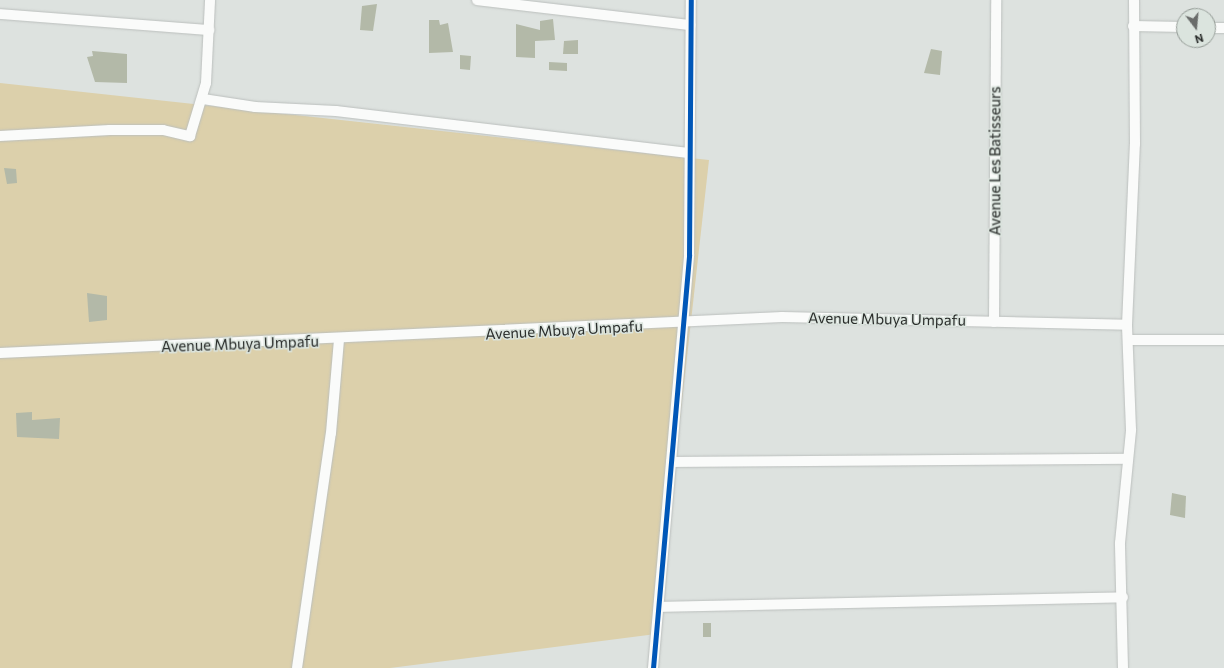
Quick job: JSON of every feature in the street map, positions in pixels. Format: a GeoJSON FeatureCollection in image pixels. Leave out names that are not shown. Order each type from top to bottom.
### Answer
{"type":"FeatureCollection","features":[{"type":"Feature","properties":{"kind":"street"},"geometry":{"type":"LineString","coordinates":[[0,136],[110,130],[163,130],[190,136],[203,99],[210,0]]}},
{"type":"Feature","properties":{"kind":"street"},"geometry":{"type":"LineString","coordinates":[[477,0],[691,25]]}},
{"type":"Feature","properties":{"kind":"street"},"geometry":{"type":"LineString","coordinates":[[653,668],[689,255],[691,0]]}},
{"type":"Feature","properties":{"kind":"street","name":"Avenue Les Batisseurs"},"geometry":{"type":"LineString","coordinates":[[994,322],[996,0]]}},
{"type":"Feature","properties":{"kind":"street"},"geometry":{"type":"LineString","coordinates":[[1123,668],[1123,596],[1120,543],[1131,430],[1129,340],[1127,325],[1135,144],[1134,0]]}},
{"type":"Feature","properties":{"kind":"street"},"geometry":{"type":"LineString","coordinates":[[0,14],[209,30]]}},
{"type":"Feature","properties":{"kind":"street"},"geometry":{"type":"LineString","coordinates":[[1133,26],[1176,27]]}},
{"type":"Feature","properties":{"kind":"street"},"geometry":{"type":"LineString","coordinates":[[203,99],[255,107],[343,112],[689,153]]}},
{"type":"Feature","properties":{"kind":"street","name":"Avenue Mbuya Umpafu"},"geometry":{"type":"LineString","coordinates":[[0,353],[682,325],[782,317],[1127,325]]}},
{"type":"Feature","properties":{"kind":"street"},"geometry":{"type":"LineString","coordinates":[[296,668],[331,433],[339,340]]}},
{"type":"Feature","properties":{"kind":"street"},"geometry":{"type":"LineString","coordinates":[[1129,340],[1224,340]]}},
{"type":"Feature","properties":{"kind":"street"},"geometry":{"type":"LineString","coordinates":[[671,462],[1127,459]]}},
{"type":"Feature","properties":{"kind":"street"},"geometry":{"type":"LineString","coordinates":[[659,607],[1123,596]]}},
{"type":"Feature","properties":{"kind":"shaded area"},"geometry":{"type":"Polygon","coordinates":[[[0,83],[709,160],[656,634],[390,668],[0,668],[0,83]]]}},
{"type":"Feature","properties":{"kind":"building"},"geometry":{"type":"Polygon","coordinates":[[[377,4],[373,31],[360,30],[362,6],[377,4]]]}},
{"type":"Feature","properties":{"kind":"building"},"geometry":{"type":"Polygon","coordinates":[[[553,19],[555,40],[535,41],[535,58],[516,57],[516,24],[540,30],[540,21],[553,19]]]}},
{"type":"Feature","properties":{"kind":"building"},"geometry":{"type":"Polygon","coordinates":[[[429,20],[439,20],[440,25],[448,23],[453,52],[429,53],[429,20]]]}},
{"type":"Feature","properties":{"kind":"building"},"geometry":{"type":"Polygon","coordinates":[[[578,40],[578,54],[563,54],[564,41],[578,40]]]}},
{"type":"Feature","properties":{"kind":"building"},"geometry":{"type":"Polygon","coordinates":[[[931,49],[942,51],[940,75],[924,73],[931,49]]]}},
{"type":"Feature","properties":{"kind":"building"},"geometry":{"type":"Polygon","coordinates":[[[92,51],[127,54],[127,83],[95,82],[87,57],[93,56],[92,51]]]}},
{"type":"Feature","properties":{"kind":"building"},"geometry":{"type":"Polygon","coordinates":[[[460,55],[471,56],[470,70],[460,69],[460,55]]]}},
{"type":"Feature","properties":{"kind":"building"},"geometry":{"type":"Polygon","coordinates":[[[549,62],[567,63],[567,71],[549,70],[549,62]]]}},
{"type":"Feature","properties":{"kind":"building"},"geometry":{"type":"Polygon","coordinates":[[[4,168],[16,169],[17,183],[7,184],[4,168]]]}},
{"type":"Feature","properties":{"kind":"building"},"geometry":{"type":"Polygon","coordinates":[[[87,293],[107,296],[107,320],[89,322],[87,293]]]}},
{"type":"Feature","properties":{"kind":"building"},"geometry":{"type":"Polygon","coordinates":[[[32,412],[32,420],[60,418],[59,439],[17,437],[16,413],[32,412]]]}},
{"type":"Feature","properties":{"kind":"building"},"geometry":{"type":"Polygon","coordinates":[[[1172,493],[1186,496],[1185,518],[1170,515],[1172,493]]]}},
{"type":"Feature","properties":{"kind":"building"},"geometry":{"type":"Polygon","coordinates":[[[703,623],[711,623],[711,637],[703,637],[703,623]]]}},
{"type":"Feature","properties":{"kind":"cycle path"},"geometry":{"type":"LineString","coordinates":[[653,668],[689,255],[691,0]]}}]}
